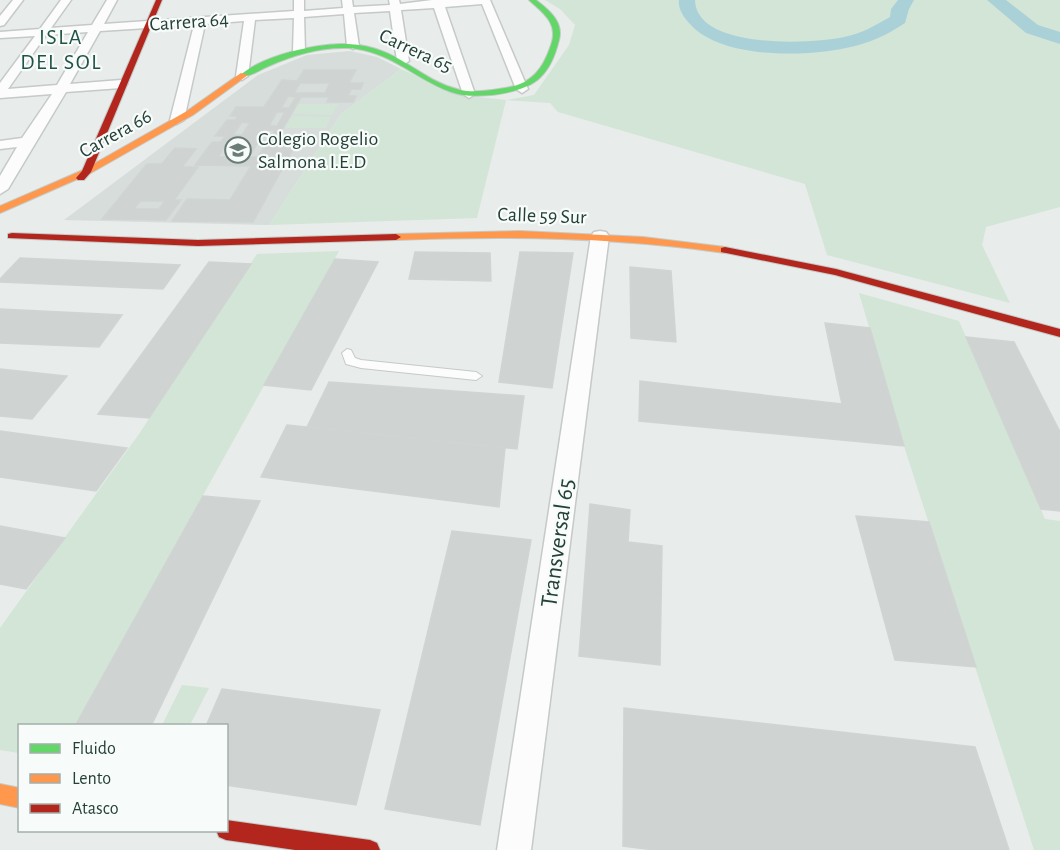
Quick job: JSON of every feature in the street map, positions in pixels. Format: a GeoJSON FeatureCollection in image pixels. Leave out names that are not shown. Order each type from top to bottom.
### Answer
{"type":"FeatureCollection","features":[{"type":"Feature","properties":{"kind":"street"},"geometry":{"type":"LineString","coordinates":[[0,23],[18,0]]}},
{"type":"Feature","properties":{"kind":"street"},"geometry":{"type":"LineString","coordinates":[[0,93],[66,0]]}},
{"type":"Feature","properties":{"kind":"street"},"geometry":{"type":"LineString","coordinates":[[0,189],[62,88],[112,0]]}},
{"type":"Feature","properties":{"kind":"street"},"geometry":{"type":"LineString","coordinates":[[59,200],[86,172],[159,0]]}},
{"type":"Feature","properties":{"kind":"street"},"geometry":{"type":"LineString","coordinates":[[299,0],[299,51]]}},
{"type":"Feature","properties":{"kind":"street"},"geometry":{"type":"LineString","coordinates":[[485,0],[522,89]]}},
{"type":"Feature","properties":{"kind":"street","name":"Carrera 64"},"geometry":{"type":"LineString","coordinates":[[0,34],[300,13],[348,5],[485,0]]}},
{"type":"Feature","properties":{"kind":"street"},"geometry":{"type":"LineString","coordinates":[[438,2],[469,94],[522,89],[534,82],[544,70],[558,35],[553,17],[532,0]]}},
{"type":"Feature","properties":{"kind":"street"},"geometry":{"type":"LineString","coordinates":[[395,3],[403,61]]}},
{"type":"Feature","properties":{"kind":"street"},"geometry":{"type":"LineString","coordinates":[[348,5],[352,46]]}},
{"type":"Feature","properties":{"kind":"street"},"geometry":{"type":"LineString","coordinates":[[242,76],[250,16]]}},
{"type":"Feature","properties":{"kind":"street"},"geometry":{"type":"LineString","coordinates":[[177,120],[200,20]]}},
{"type":"Feature","properties":{"kind":"street","name":"Carrera 65"},"geometry":{"type":"LineString","coordinates":[[242,76],[269,62],[299,51],[352,46],[377,50],[403,61],[434,82],[469,94]]}},
{"type":"Feature","properties":{"kind":"street","name":"Carrera 66"},"geometry":{"type":"LineString","coordinates":[[0,210],[86,172],[177,120],[242,76]]}},
{"type":"Feature","properties":{"kind":"street"},"geometry":{"type":"LineString","coordinates":[[0,93],[122,84]]}},
{"type":"Feature","properties":{"kind":"street"},"geometry":{"type":"LineString","coordinates":[[0,145],[27,142]]}},
{"type":"Feature","properties":{"kind":"street"},"geometry":{"type":"LineString","coordinates":[[0,245],[31,222]]}},
{"type":"Feature","properties":{"kind":"street","name":"Calle 59 Sur"},"geometry":{"type":"LineString","coordinates":[[12,236],[209,243],[480,233],[600,236],[691,245],[785,261],[863,279],[1060,333]]}},
{"type":"Feature","properties":{"kind":"street","name":"Transversal 65"},"geometry":{"type":"LineString","coordinates":[[514,850],[600,236]]}},
{"type":"Feature","properties":{"kind":"street"},"geometry":{"type":"LineString","coordinates":[[0,794],[18,798]]}},
{"type":"Feature","properties":{"kind":"street"},"geometry":{"type":"LineString","coordinates":[[228,830],[370,850]]}},
{"type":"Feature","properties":{"kind":"lane"},"geometry":{"type":"LineString","coordinates":[[347,352],[350,361],[361,364],[476,376]]}},
{"type":"Feature","properties":{"kind":"shaded area","name":"Colegio Rogelio Salmona I.E.D"},"geometry":{"type":"Polygon","coordinates":[[[350,51],[377,57],[401,69],[341,114],[269,225],[64,220],[258,75],[307,55],[350,51]]]}},
{"type":"Feature","properties":{"kind":"green space"},"geometry":{"type":"Polygon","coordinates":[[[545,0],[1060,0],[1060,207],[986,227],[982,245],[1010,303],[827,255],[805,184],[558,112],[550,103],[506,100],[534,95],[569,45],[575,25],[560,9],[545,0]]]}},
{"type":"Feature","properties":{"kind":"green space"},"geometry":{"type":"Polygon","coordinates":[[[401,69],[459,95],[506,100],[477,218],[269,225],[341,114],[401,69]]]}},
{"type":"Feature","properties":{"kind":"green space"},"geometry":{"type":"Polygon","coordinates":[[[299,104],[338,104],[332,115],[293,114],[299,104]]]}},
{"type":"Feature","properties":{"kind":"green space"},"geometry":{"type":"Polygon","coordinates":[[[292,116],[331,117],[326,128],[285,128],[292,116]]]}},
{"type":"Feature","properties":{"kind":"green space"},"geometry":{"type":"Polygon","coordinates":[[[339,251],[76,724],[18,724],[18,753],[0,750],[0,628],[139,434],[257,254],[339,251]]]}},
{"type":"Feature","properties":{"kind":"green space"},"geometry":{"type":"Polygon","coordinates":[[[859,293],[959,321],[1045,519],[1060,521],[1060,850],[1034,850],[904,446],[859,293]]]}},
{"type":"Feature","properties":{"kind":"green space"},"geometry":{"type":"Polygon","coordinates":[[[182,685],[209,688],[191,724],[162,724],[182,685]]]}},
{"type":"Feature","properties":{"kind":"building"},"geometry":{"type":"Polygon","coordinates":[[[304,70],[356,70],[349,83],[363,83],[361,89],[351,89],[348,96],[356,96],[353,102],[327,102],[329,97],[301,97],[276,140],[298,140],[253,222],[172,221],[187,199],[230,200],[251,166],[195,165],[212,142],[221,142],[225,136],[215,136],[227,120],[235,120],[238,116],[230,116],[236,107],[264,107],[282,80],[297,81],[304,70]],[[300,83],[294,93],[325,93],[330,83],[300,83]],[[288,96],[281,108],[289,108],[296,97],[288,96]],[[277,112],[269,126],[277,126],[285,112],[277,112]],[[242,122],[233,135],[242,135],[250,123],[242,122]],[[266,130],[249,157],[258,157],[275,130],[266,130]],[[227,143],[218,157],[226,157],[235,143],[227,143]]]}},
{"type":"Feature","properties":{"kind":"building"},"geometry":{"type":"Polygon","coordinates":[[[175,148],[196,149],[182,167],[198,167],[174,200],[181,200],[166,220],[102,219],[147,164],[162,164],[175,148]],[[140,201],[134,209],[159,209],[165,201],[140,201]]]}},
{"type":"Feature","properties":{"kind":"building"},"geometry":{"type":"Polygon","coordinates":[[[415,252],[490,253],[491,281],[409,279],[415,252]]]}},
{"type":"Feature","properties":{"kind":"building"},"geometry":{"type":"Polygon","coordinates":[[[520,252],[573,253],[552,388],[499,382],[520,252]]]}},
{"type":"Feature","properties":{"kind":"building"},"geometry":{"type":"Polygon","coordinates":[[[20,258],[180,265],[163,289],[0,282],[0,279],[20,258]]]}},
{"type":"Feature","properties":{"kind":"building"},"geometry":{"type":"Polygon","coordinates":[[[335,259],[378,262],[311,390],[264,385],[335,259]]]}},
{"type":"Feature","properties":{"kind":"building"},"geometry":{"type":"Polygon","coordinates":[[[209,262],[251,264],[149,418],[98,414],[209,262]]]}},
{"type":"Feature","properties":{"kind":"building"},"geometry":{"type":"Polygon","coordinates":[[[630,267],[671,271],[676,342],[631,338],[630,267]]]}},
{"type":"Feature","properties":{"kind":"building"},"geometry":{"type":"Polygon","coordinates":[[[0,309],[122,315],[99,347],[0,343],[0,309]]]}},
{"type":"Feature","properties":{"kind":"building"},"geometry":{"type":"Polygon","coordinates":[[[825,323],[870,328],[904,446],[639,421],[640,381],[842,404],[825,323]]]}},
{"type":"Feature","properties":{"kind":"building"},"geometry":{"type":"Polygon","coordinates":[[[966,337],[1014,342],[1060,432],[1060,511],[1041,509],[966,337]]]}},
{"type":"Feature","properties":{"kind":"building"},"geometry":{"type":"Polygon","coordinates":[[[0,369],[67,376],[32,419],[0,416],[0,369]]]}},
{"type":"Feature","properties":{"kind":"building"},"geometry":{"type":"Polygon","coordinates":[[[329,382],[524,396],[517,449],[307,427],[329,382]]]}},
{"type":"Feature","properties":{"kind":"building"},"geometry":{"type":"Polygon","coordinates":[[[287,425],[505,448],[499,507],[261,477],[287,425]]]}},
{"type":"Feature","properties":{"kind":"building"},"geometry":{"type":"Polygon","coordinates":[[[0,431],[127,448],[96,491],[0,477],[0,431]]]}},
{"type":"Feature","properties":{"kind":"building"},"geometry":{"type":"Polygon","coordinates":[[[203,496],[260,501],[152,724],[76,724],[203,496]]]}},
{"type":"Feature","properties":{"kind":"building"},"geometry":{"type":"Polygon","coordinates":[[[590,504],[630,510],[628,542],[662,546],[660,665],[579,656],[590,504]]]}},
{"type":"Feature","properties":{"kind":"building"},"geometry":{"type":"Polygon","coordinates":[[[856,516],[929,522],[976,667],[895,660],[856,516]]]}},
{"type":"Feature","properties":{"kind":"building"},"geometry":{"type":"Polygon","coordinates":[[[0,526],[65,538],[26,589],[0,584],[0,526]]]}},
{"type":"Feature","properties":{"kind":"building"},"geometry":{"type":"Polygon","coordinates":[[[452,531],[531,540],[480,825],[385,809],[452,531]]]}},
{"type":"Feature","properties":{"kind":"building"},"geometry":{"type":"Polygon","coordinates":[[[222,689],[380,710],[356,805],[228,785],[228,724],[207,724],[222,689]]]}},
{"type":"Feature","properties":{"kind":"building"},"geometry":{"type":"Polygon","coordinates":[[[624,708],[975,747],[1009,850],[654,850],[623,846],[624,708]]]}},
{"type":"Feature","properties":{"kind":"waterway"},"geometry":{"type":"LineString","coordinates":[[687,0],[687,7],[693,17],[704,28],[720,37],[740,43],[786,48],[829,46],[866,37],[899,19],[900,9],[906,0]]}},
{"type":"Feature","properties":{"kind":"waterway"},"geometry":{"type":"LineString","coordinates":[[995,0],[1032,29],[1060,38]]}},
{"type":"Feature","properties":{"kind":"traffic: fast"},"geometry":{"type":"LineString","coordinates":[[244,75],[272,61],[301,52],[316,48],[346,46],[376,50],[456,92],[474,94],[514,89],[538,78],[547,64],[557,37],[557,30],[552,19],[532,0]]}},
{"type":"Feature","properties":{"kind":"traffic: slow"},"geometry":{"type":"LineString","coordinates":[[0,210],[86,172],[190,113],[244,75]]}},
{"type":"Feature","properties":{"kind":"traffic: slow"},"geometry":{"type":"LineString","coordinates":[[396,237],[479,234],[561,235],[643,240],[725,250]]}},
{"type":"Feature","properties":{"kind":"traffic: slow"},"geometry":{"type":"LineString","coordinates":[[0,794],[18,798]]}},
{"type":"Feature","properties":{"kind":"traffic: jam"},"geometry":{"type":"LineString","coordinates":[[81,178],[86,172],[159,0]]}},
{"type":"Feature","properties":{"kind":"traffic: jam"},"geometry":{"type":"LineString","coordinates":[[12,236],[198,243],[396,237]]}},
{"type":"Feature","properties":{"kind":"traffic: jam"},"geometry":{"type":"LineString","coordinates":[[725,250],[836,272],[1060,333]]}},
{"type":"Feature","properties":{"kind":"traffic: jam"},"geometry":{"type":"LineString","coordinates":[[228,830],[370,850]]}},
{"type":"Feature","properties":{"kind":"place","name":"Colegio Rogelio Salmona I.E.D"},"geometry":{"type":"Point","coordinates":[238,150]}},
{"type":"Feature","properties":{"kind":"district","name":"ISLA DEL SOL"},"geometry":{"type":"Point","coordinates":[61,48]}}]}
